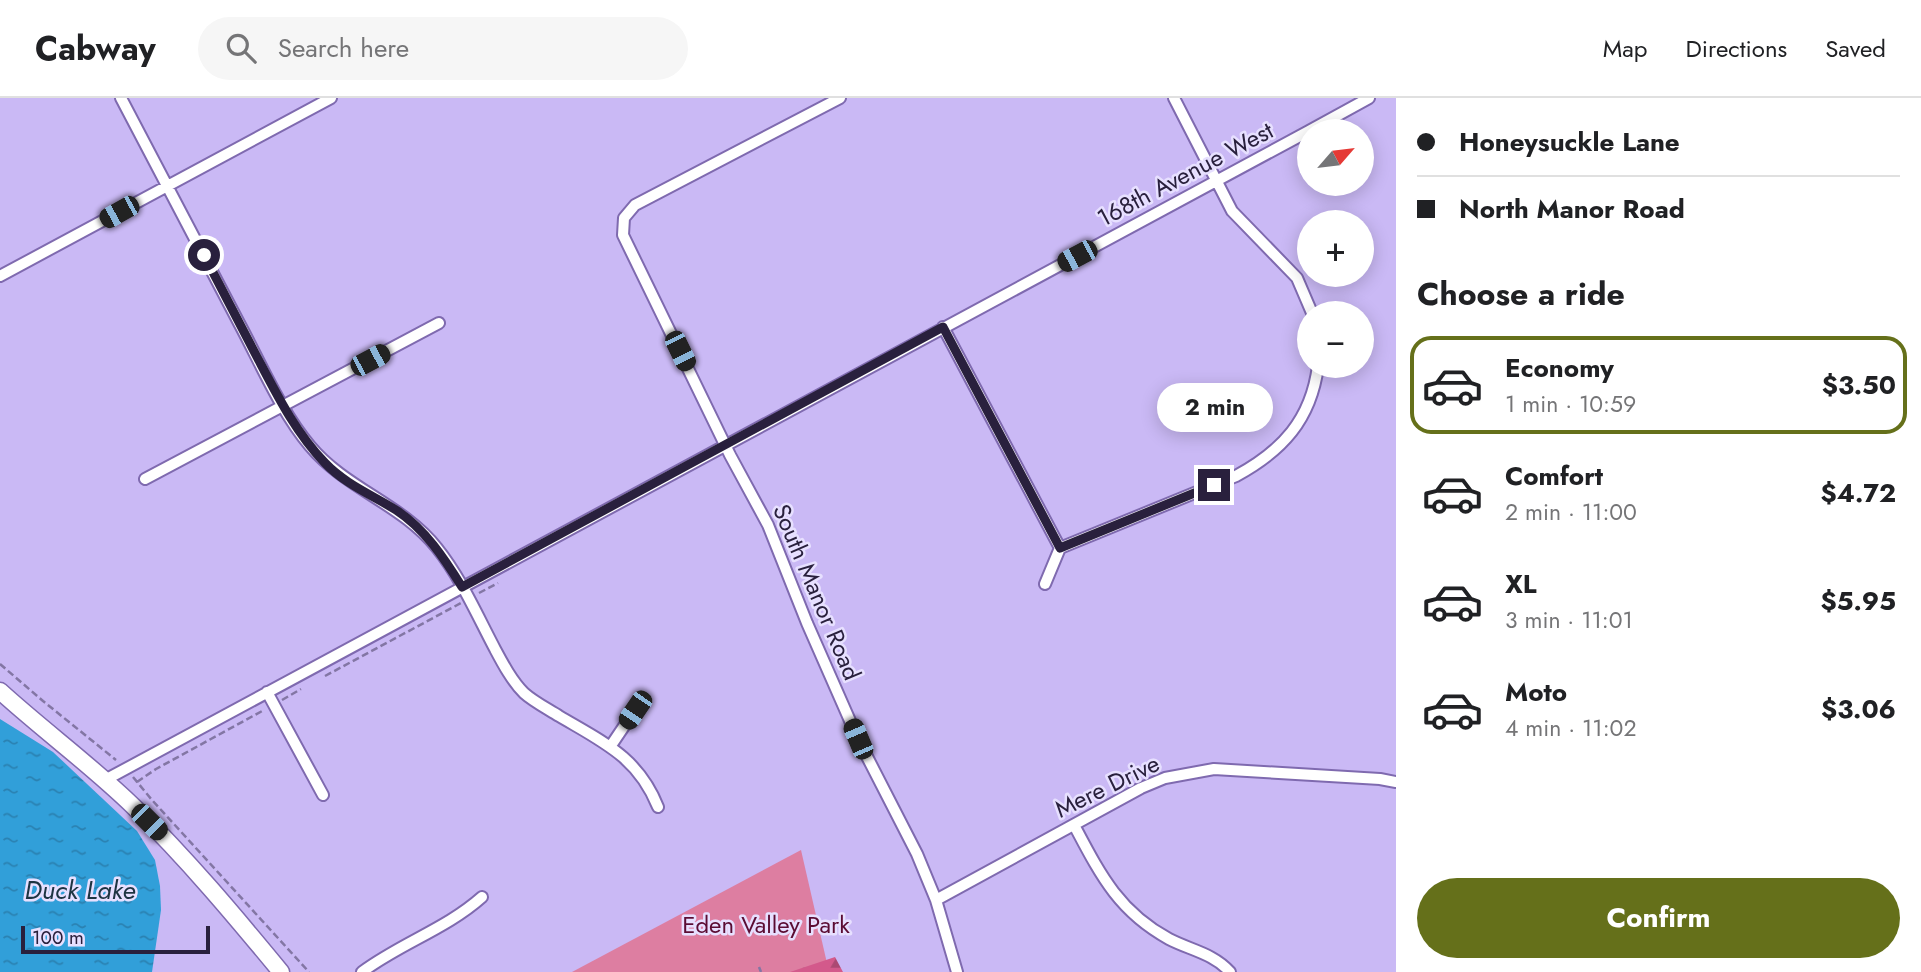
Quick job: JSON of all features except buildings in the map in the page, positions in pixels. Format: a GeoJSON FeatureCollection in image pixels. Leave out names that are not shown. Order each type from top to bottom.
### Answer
{"type":"FeatureCollection","features":[{"type":"Feature","properties":{"kind":"street"},"geometry":{"type":"LineString","coordinates":[[121,98],[307,444],[327,466],[351,484],[399,512],[420,529],[438,549],[511,677],[524,693],[610,747],[640,773],[658,807]]}},
{"type":"Feature","properties":{"kind":"street"},"geometry":{"type":"LineString","coordinates":[[0,276],[331,98]]}},
{"type":"Feature","properties":{"kind":"street","name":"South Manor Road"},"geometry":{"type":"LineString","coordinates":[[840,98],[635,205],[624,218],[623,235],[725,445],[768,525],[858,739],[917,854],[936,900],[957,972]]}},
{"type":"Feature","properties":{"kind":"street"},"geometry":{"type":"LineString","coordinates":[[1174,98],[1232,211],[1297,278],[1307,301]]}},
{"type":"Feature","properties":{"kind":"street","name":"168th Avenue West"},"geometry":{"type":"LineString","coordinates":[[1331,119],[1369,98]]}},
{"type":"Feature","properties":{"kind":"street","name":"168th Avenue West"},"geometry":{"type":"LineString","coordinates":[[105,780],[1297,138]]}},
{"type":"Feature","properties":{"kind":"street"},"geometry":{"type":"LineString","coordinates":[[145,479],[439,323]]}},
{"type":"Feature","properties":{"kind":"street"},"geometry":{"type":"LineString","coordinates":[[943,327],[1060,548]]}},
{"type":"Feature","properties":{"kind":"street"},"geometry":{"type":"LineString","coordinates":[[1045,584],[1060,548],[1236,476],[1259,463],[1279,447],[1296,426],[1309,403],[1315,378]]}},
{"type":"Feature","properties":{"kind":"street"},"geometry":{"type":"LineString","coordinates":[[0,691],[105,780],[164,838],[211,887],[281,972]]}},
{"type":"Feature","properties":{"kind":"street"},"geometry":{"type":"LineString","coordinates":[[267,692],[323,795]]}},
{"type":"Feature","properties":{"kind":"street"},"geometry":{"type":"LineString","coordinates":[[610,747],[635,710]]}},
{"type":"Feature","properties":{"kind":"street","name":"Mere Drive"},"geometry":{"type":"LineString","coordinates":[[936,900],[1141,788],[1165,778],[1214,769],[1396,782]]}},
{"type":"Feature","properties":{"kind":"street"},"geometry":{"type":"LineString","coordinates":[[1074,825],[1104,880],[1135,916],[1172,941],[1210,956],[1230,972]]}},
{"type":"Feature","properties":{"kind":"street"},"geometry":{"type":"LineString","coordinates":[[362,972],[405,944],[446,925],[482,897]]}},
{"type":"Feature","properties":{"kind":"path"},"geometry":{"type":"LineString","coordinates":[[759,967],[761,972]]}},
{"type":"Feature","properties":{"kind":"green space","name":"Eden Valley Park"},"geometry":{"type":"Polygon","coordinates":[[[801,850],[829,972],[572,972],[801,850]]]}},
{"type":"Feature","properties":{"kind":"green space"},"geometry":{"type":"Polygon","coordinates":[[[835,957],[843,972],[790,972],[835,957]]]}},
{"type":"Feature","properties":{"kind":"water","name":"Duck Lake"},"geometry":{"type":"Polygon","coordinates":[[[0,719],[53,752],[137,831],[155,860],[161,910],[152,972],[0,972],[0,719]]]}},
{"type":"Feature","properties":{"kind":"route"},"geometry":{"type":"LineString","coordinates":[[204,255],[276,393],[307,444],[327,466],[351,484],[399,512],[420,529],[438,549],[462,587],[943,327],[1060,548],[1214,485]]}}]}
